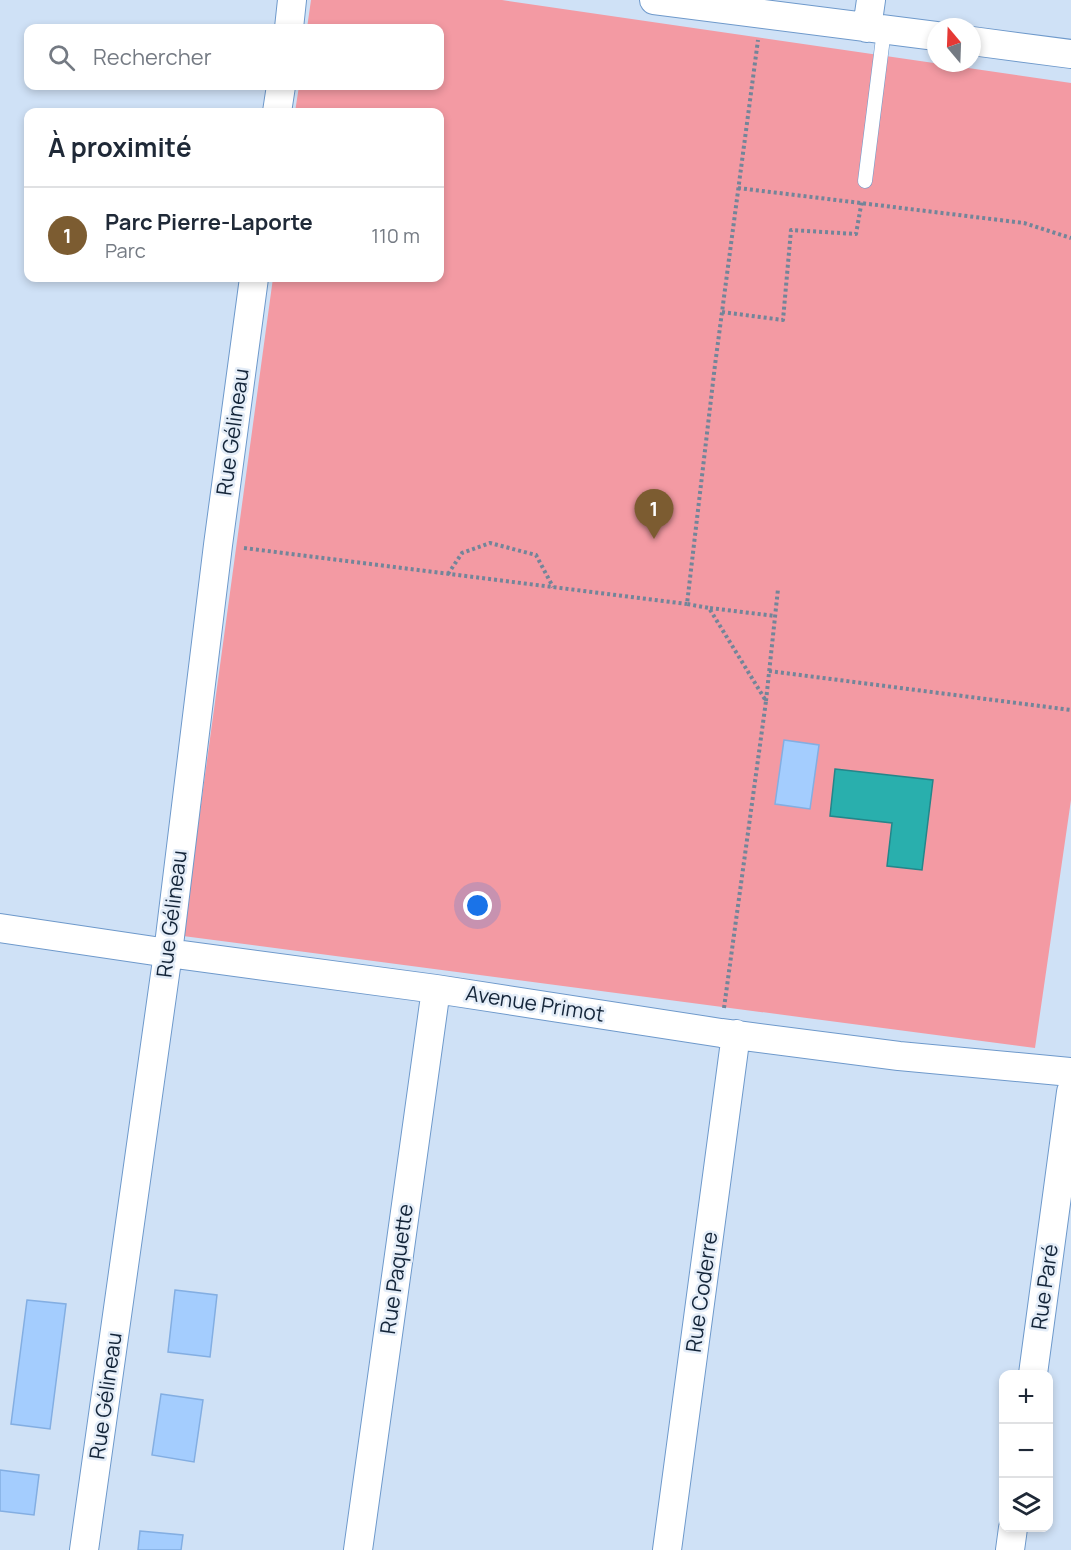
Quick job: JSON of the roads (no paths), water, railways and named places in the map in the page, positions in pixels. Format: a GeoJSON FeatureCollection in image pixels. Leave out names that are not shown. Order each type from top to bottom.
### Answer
{"type":"FeatureCollection","features":[{"type":"Feature","properties":{"kind":"street"},"geometry":{"type":"LineString","coordinates":[[289,24],[292,0]]}},
{"type":"Feature","properties":{"kind":"street"},"geometry":{"type":"LineString","coordinates":[[654,0],[927,35]]}},
{"type":"Feature","properties":{"kind":"street"},"geometry":{"type":"LineString","coordinates":[[871,0],[876,29]]}},
{"type":"Feature","properties":{"kind":"street"},"geometry":{"type":"LineString","coordinates":[[981,42],[1071,54]]}},
{"type":"Feature","properties":{"kind":"street"},"geometry":{"type":"LineString","coordinates":[[278,108],[280,90]]}},
{"type":"Feature","properties":{"kind":"street","name":"Rue Gélineau"},"geometry":{"type":"LineString","coordinates":[[84,1550],[168,953],[218,545],[253,282]]}},
{"type":"Feature","properties":{"kind":"street","name":"Avenue Primot"},"geometry":{"type":"LineString","coordinates":[[0,927],[728,1033],[899,1056],[1071,1072]]}},
{"type":"Feature","properties":{"kind":"street","name":"Rue Paquette"},"geometry":{"type":"LineString","coordinates":[[358,1550],[436,989]]}},
{"type":"Feature","properties":{"kind":"street","name":"Rue Coderre"},"geometry":{"type":"LineString","coordinates":[[667,1550],[728,1033]]}},
{"type":"Feature","properties":{"kind":"street","name":"Rue Paré"},"geometry":{"type":"LineString","coordinates":[[1034,1370],[1071,1092]]}},
{"type":"Feature","properties":{"kind":"street"},"geometry":{"type":"LineString","coordinates":[[1010,1550],[1012,1532]]}},
{"type":"Feature","properties":{"kind":"lane"},"geometry":{"type":"LineString","coordinates":[[865,181],[876,29]]}},
{"type":"Feature","properties":{"kind":"place","name":"Parc Pierre-Laporte"},"geometry":{"type":"Point","coordinates":[654,539]}}]}
